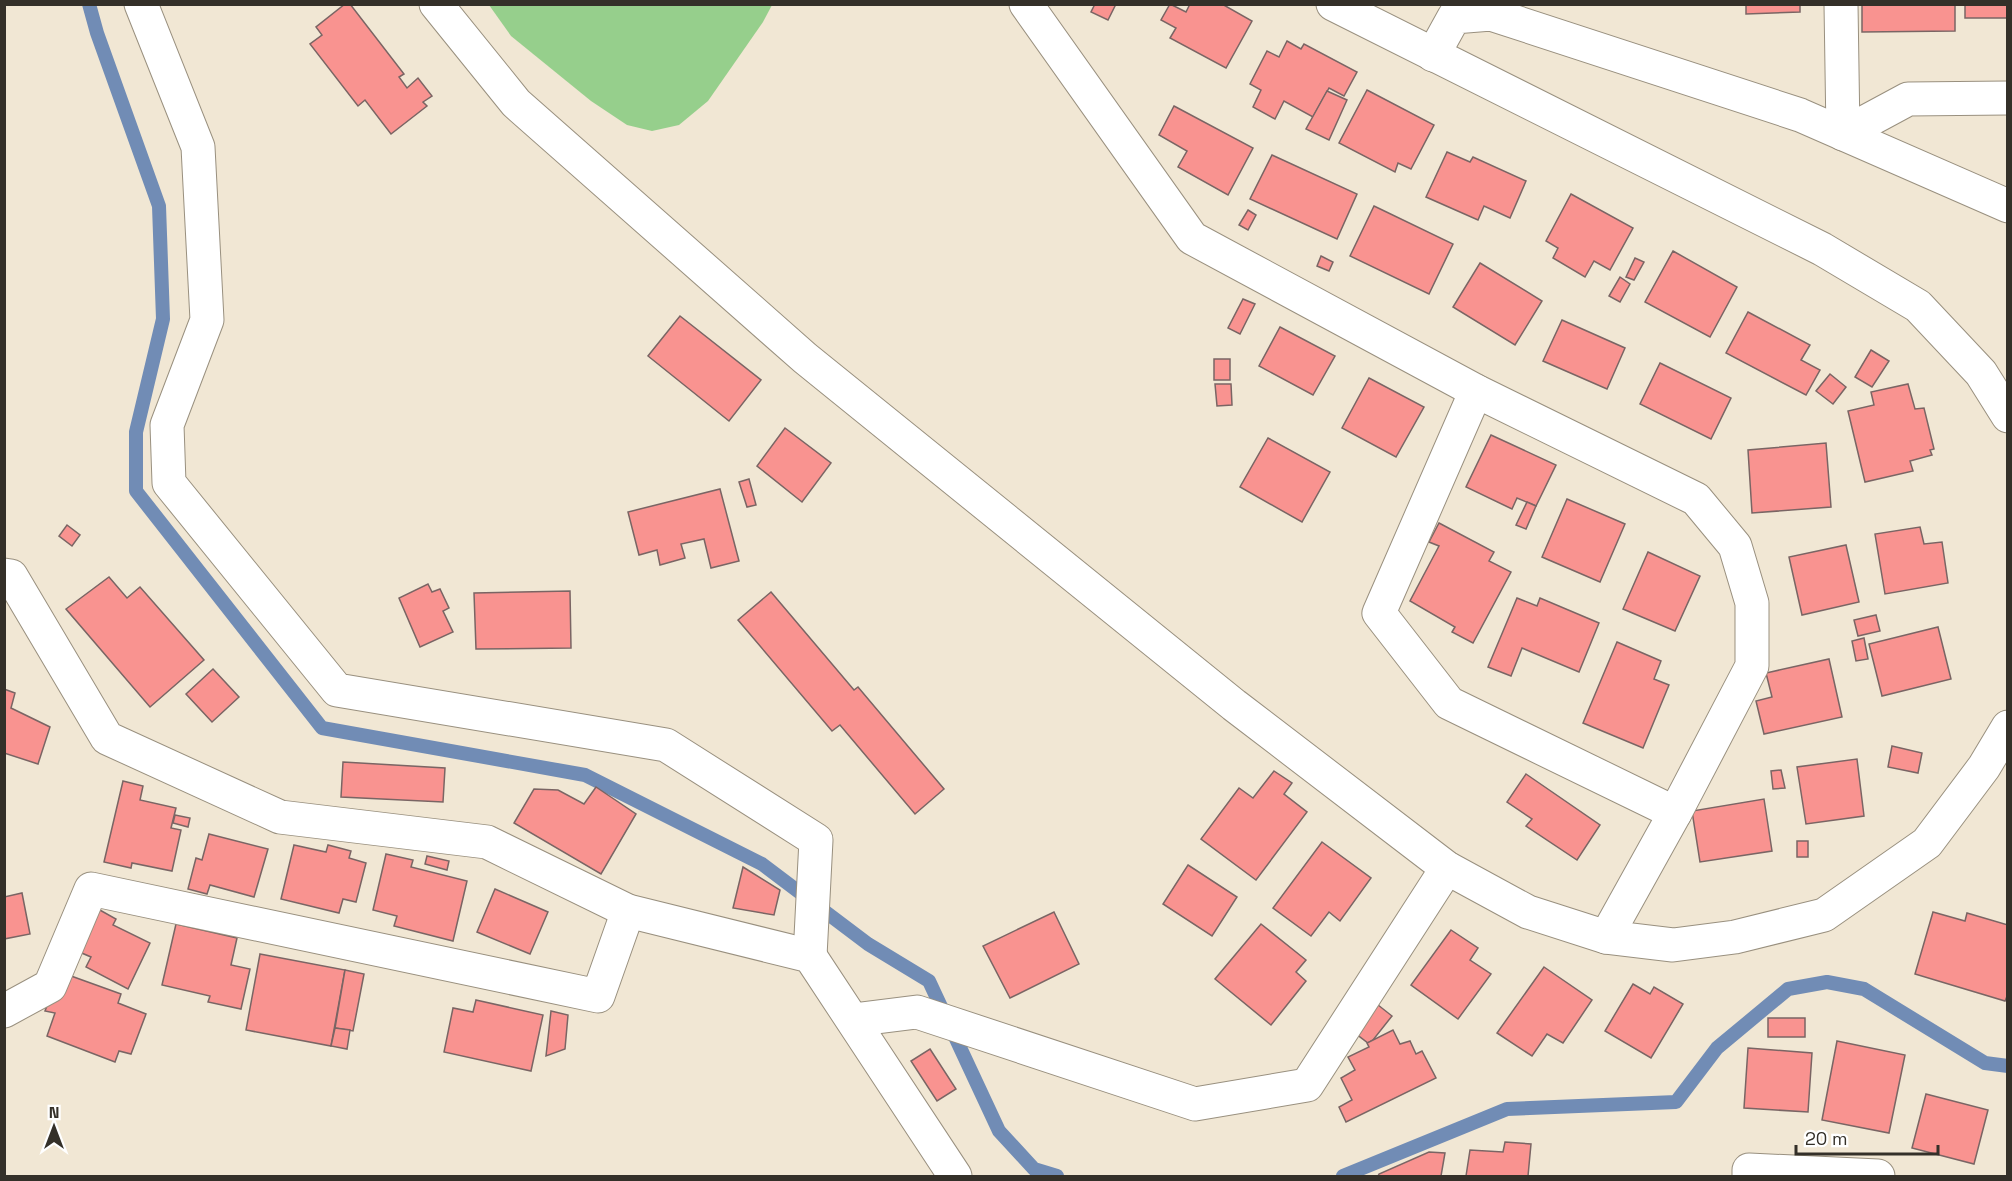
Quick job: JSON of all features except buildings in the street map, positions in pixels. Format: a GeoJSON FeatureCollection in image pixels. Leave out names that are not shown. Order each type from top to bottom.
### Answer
{"type":"FeatureCollection","features":[{"type":"Feature","properties":{"kind":"street"},"geometry":{"type":"LineString","coordinates":[[141,4],[198,147],[207,320],[167,425],[169,483],[337,690],[666,746],[816,840],[810,956],[955,1176]]}},
{"type":"Feature","properties":{"kind":"street"},"geometry":{"type":"LineString","coordinates":[[436,4],[516,103],[805,358],[1234,705],[1447,868],[1528,912],[1606,938],[1673,945],[1735,937],[1824,915],[1927,843],[1984,767],[2007,727]]}},
{"type":"Feature","properties":{"kind":"street"},"geometry":{"type":"LineString","coordinates":[[1026,4],[1192,238],[1476,391],[1696,499],[1735,546],[1752,603],[1752,666],[1606,938]]}},
{"type":"Feature","properties":{"kind":"street"},"geometry":{"type":"LineString","coordinates":[[1333,4],[1822,249],[1918,306],[1981,372],[2007,416]]}},
{"type":"Feature","properties":{"kind":"street"},"geometry":{"type":"LineString","coordinates":[[1841,4],[1843,134]]}},
{"type":"Feature","properties":{"kind":"street"},"geometry":{"type":"LineString","coordinates":[[1433,55],[1454,17],[1491,14],[1800,115],[2007,206]]}},
{"type":"Feature","properties":{"kind":"street"},"geometry":{"type":"LineString","coordinates":[[1843,134],[1908,99],[2007,98]]}},
{"type":"Feature","properties":{"kind":"street"},"geometry":{"type":"LineString","coordinates":[[1476,391],[1379,613],[1449,703],[1675,813]]}},
{"type":"Feature","properties":{"kind":"street"},"geometry":{"type":"LineString","coordinates":[[4,575],[11,576],[107,738],[280,817],[487,842],[628,911],[810,956]]}},
{"type":"Feature","properties":{"kind":"street"},"geometry":{"type":"LineString","coordinates":[[853,1020],[917,1012],[1196,1104],[1307,1085],[1447,868]]}},
{"type":"Feature","properties":{"kind":"street"},"geometry":{"type":"LineString","coordinates":[[4,1011],[50,986],[91,890],[598,996],[628,911]]}},
{"type":"Feature","properties":{"kind":"street"},"geometry":{"type":"LineString","coordinates":[[1749,1176],[1749,1170],[1878,1176]]}},
{"type":"Feature","properties":{"kind":"green space"},"geometry":{"type":"Polygon","coordinates":[[[489,5],[772,5],[763,22],[708,101],[679,125],[652,131],[627,125],[591,101],[511,36],[489,5]]]}},
{"type":"Feature","properties":{"kind":"waterway"},"geometry":{"type":"LineString","coordinates":[[89,4],[97,33],[159,206],[163,319],[136,432],[136,491],[322,728],[585,775],[762,864],[868,944],[929,981],[999,1131],[1034,1169],[1057,1176]]}},
{"type":"Feature","properties":{"kind":"waterway"},"geometry":{"type":"LineString","coordinates":[[1343,1176],[1507,1109],[1676,1102],[1717,1048],[1788,989],[1827,982],[1864,989],[1985,1063],[2008,1066]]}}]}
